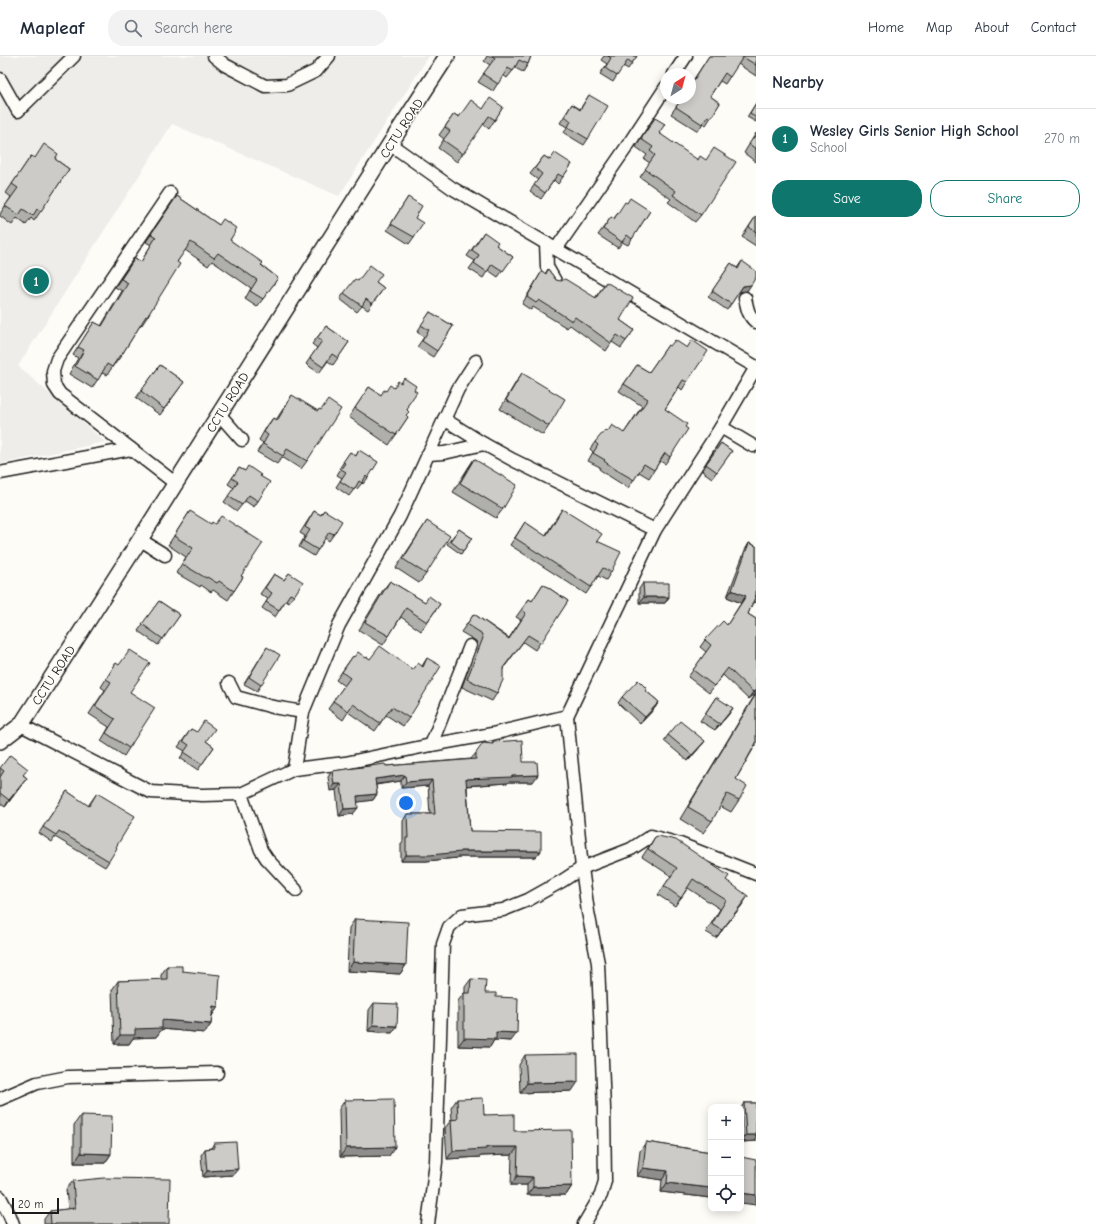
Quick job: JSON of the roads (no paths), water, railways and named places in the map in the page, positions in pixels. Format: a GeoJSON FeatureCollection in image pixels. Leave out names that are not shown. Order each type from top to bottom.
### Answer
{"type":"FeatureCollection","features":[{"type":"Feature","properties":{"kind":"street"},"geometry":{"type":"LineString","coordinates":[[0,80],[18,111],[74,56]]}},
{"type":"Feature","properties":{"kind":"street"},"geometry":{"type":"LineString","coordinates":[[214,56],[225,65],[265,86],[287,85],[316,71],[329,56]]}},
{"type":"Feature","properties":{"kind":"street","name":"CCTU ROAD"},"geometry":{"type":"LineString","coordinates":[[0,741],[21,725],[447,56]]}},
{"type":"Feature","properties":{"kind":"street"},"geometry":{"type":"LineString","coordinates":[[678,68],[686,56]]}},
{"type":"Feature","properties":{"kind":"street"},"geometry":{"type":"LineString","coordinates":[[555,281],[547,267],[551,246],[628,145],[660,96]]}},
{"type":"Feature","properties":{"kind":"street"},"geometry":{"type":"LineString","coordinates":[[390,144],[452,188],[551,246],[755,372],[655,530],[567,716],[582,868],[588,912],[598,963],[604,1108],[605,1181],[601,1195],[584,1224]]}},
{"type":"Feature","properties":{"kind":"street"},"geometry":{"type":"LineString","coordinates":[[170,193],[57,359],[53,372],[54,385],[60,394],[175,483]]}},
{"type":"Feature","properties":{"kind":"street"},"geometry":{"type":"LineString","coordinates":[[746,298],[747,308],[751,319],[756,322]]}},
{"type":"Feature","properties":{"kind":"street"},"geometry":{"type":"LineString","coordinates":[[294,769],[304,712],[339,625],[389,537],[458,389],[476,361]]}},
{"type":"Feature","properties":{"kind":"street"},"geometry":{"type":"LineString","coordinates":[[219,414],[242,440]]}},
{"type":"Feature","properties":{"kind":"street"},"geometry":{"type":"LineString","coordinates":[[444,419],[484,444],[533,471],[655,530]]}},
{"type":"Feature","properties":{"kind":"street"},"geometry":{"type":"LineString","coordinates":[[721,427],[753,446]]}},
{"type":"Feature","properties":{"kind":"street"},"geometry":{"type":"LineString","coordinates":[[428,454],[444,453],[484,444]]}},
{"type":"Feature","properties":{"kind":"street"},"geometry":{"type":"LineString","coordinates":[[0,473],[131,449]]}},
{"type":"Feature","properties":{"kind":"street"},"geometry":{"type":"LineString","coordinates":[[139,539],[165,554]]}},
{"type":"Feature","properties":{"kind":"street"},"geometry":{"type":"LineString","coordinates":[[431,745],[470,646]]}},
{"type":"Feature","properties":{"kind":"street"},"geometry":{"type":"LineString","coordinates":[[229,684],[236,697],[273,707],[304,712]]}},
{"type":"Feature","properties":{"kind":"street"},"geometry":{"type":"LineString","coordinates":[[21,725],[151,792],[202,795],[241,794],[294,769],[345,763],[492,734],[567,716]]}},
{"type":"Feature","properties":{"kind":"street"},"geometry":{"type":"LineString","coordinates":[[241,794],[261,850],[267,859],[296,890]]}},
{"type":"Feature","properties":{"kind":"street"},"geometry":{"type":"LineString","coordinates":[[428,1224],[436,1162],[443,944],[449,927],[462,915],[503,910],[528,900],[582,868],[631,849],[651,836],[680,844],[756,874]]}},
{"type":"Feature","properties":{"kind":"street"},"geometry":{"type":"LineString","coordinates":[[0,1099],[36,1084],[68,1077],[217,1073]]}},
{"type":"Feature","properties":{"kind":"street"},"geometry":{"type":"LineString","coordinates":[[0,1197],[13,1224]]}},
{"type":"Feature","properties":{"kind":"place","name":"Wesley Girls Senior High School"},"geometry":{"type":"Point","coordinates":[36,281]}}]}
